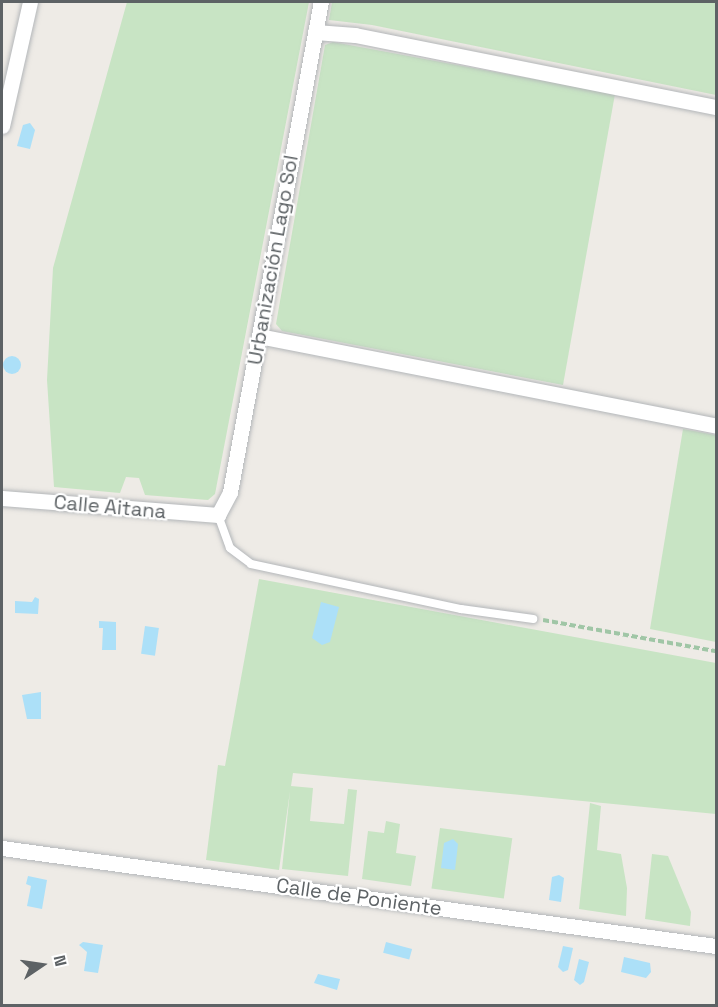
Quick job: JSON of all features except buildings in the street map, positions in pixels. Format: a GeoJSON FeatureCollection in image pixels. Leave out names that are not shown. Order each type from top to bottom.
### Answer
{"type":"FeatureCollection","features":[{"type":"Feature","properties":{"kind":"street"},"geometry":{"type":"LineString","coordinates":[[2,126],[30,2]]}},
{"type":"Feature","properties":{"kind":"street","name":"Urbanización Lago Sol"},"geometry":{"type":"LineString","coordinates":[[218,515],[230,492],[321,2]]}},
{"type":"Feature","properties":{"kind":"street"},"geometry":{"type":"LineString","coordinates":[[315,32],[355,35],[717,107]]}},
{"type":"Feature","properties":{"kind":"street"},"geometry":{"type":"LineString","coordinates":[[259,336],[717,426]]}},
{"type":"Feature","properties":{"kind":"street","name":"Calle Aitana"},"geometry":{"type":"LineString","coordinates":[[2,498],[218,515]]}},
{"type":"Feature","properties":{"kind":"street","name":"Calle de Poniente"},"geometry":{"type":"LineString","coordinates":[[2,848],[717,946]]}},
{"type":"Feature","properties":{"kind":"lane"},"geometry":{"type":"LineString","coordinates":[[218,515],[230,548],[251,564],[461,609],[533,619]]}},
{"type":"Feature","properties":{"kind":"path"},"geometry":{"type":"LineString","coordinates":[[533,619],[717,651]]}},
{"type":"Feature","properties":{"kind":"green space"},"geometry":{"type":"Polygon","coordinates":[[[127,2],[309,2],[215,494],[208,500],[145,495],[139,478],[126,477],[120,493],[54,487],[47,380],[53,268],[127,2]]]}},
{"type":"Feature","properties":{"kind":"green space"},"geometry":{"type":"Polygon","coordinates":[[[332,2],[716,2],[716,95],[372,25],[329,20],[332,2]]]}},
{"type":"Feature","properties":{"kind":"green space"},"geometry":{"type":"Polygon","coordinates":[[[333,42],[615,94],[563,385],[282,331],[276,324],[325,45],[333,42]]]}},
{"type":"Feature","properties":{"kind":"green space"},"geometry":{"type":"Polygon","coordinates":[[[683,429],[716,435],[716,642],[650,629],[683,429]]]}},
{"type":"Feature","properties":{"kind":"green space"},"geometry":{"type":"Polygon","coordinates":[[[259,579],[716,663],[716,814],[293,773],[291,786],[313,788],[310,821],[344,824],[348,789],[357,790],[348,876],[282,869],[290,791],[279,870],[206,860],[218,765],[225,766],[259,579]]]}},
{"type":"Feature","properties":{"kind":"green space"},"geometry":{"type":"Polygon","coordinates":[[[590,803],[601,806],[597,850],[621,854],[627,888],[626,916],[579,909],[590,803]]]}},
{"type":"Feature","properties":{"kind":"green space"},"geometry":{"type":"Polygon","coordinates":[[[386,821],[400,824],[396,853],[416,856],[411,886],[362,879],[368,831],[384,833],[386,821]]]}},
{"type":"Feature","properties":{"kind":"green space"},"geometry":{"type":"Polygon","coordinates":[[[440,828],[512,838],[504,899],[432,888],[440,828]]]}},
{"type":"Feature","properties":{"kind":"green space"},"geometry":{"type":"Polygon","coordinates":[[[652,854],[668,856],[691,912],[690,926],[645,919],[652,854]]]}},
{"type":"Feature","properties":{"kind":"water"},"geometry":{"type":"Polygon","coordinates":[[[30,123],[35,130],[30,149],[17,146],[23,125],[30,123]]]}},
{"type":"Feature","properties":{"kind":"water"},"geometry":{"type":"Polygon","coordinates":[[[8,356],[16,356],[21,361],[19,372],[8,374],[3,369],[3,361],[8,356]]]}},
{"type":"Feature","properties":{"kind":"water"},"geometry":{"type":"Polygon","coordinates":[[[35,597],[39,599],[38,614],[15,613],[15,601],[32,602],[35,597]]]}},
{"type":"Feature","properties":{"kind":"water"},"geometry":{"type":"Polygon","coordinates":[[[321,602],[339,607],[330,642],[322,645],[312,638],[321,602]]]}},
{"type":"Feature","properties":{"kind":"water"},"geometry":{"type":"Polygon","coordinates":[[[99,621],[116,622],[116,650],[102,650],[103,628],[99,628],[99,621]]]}},
{"type":"Feature","properties":{"kind":"water"},"geometry":{"type":"Polygon","coordinates":[[[145,626],[159,628],[155,656],[141,654],[145,626]]]}},
{"type":"Feature","properties":{"kind":"water"},"geometry":{"type":"Polygon","coordinates":[[[41,692],[41,719],[27,719],[22,695],[41,692]]]}},
{"type":"Feature","properties":{"kind":"water"},"geometry":{"type":"Polygon","coordinates":[[[453,839],[458,844],[455,870],[441,868],[444,843],[453,839]]]}},
{"type":"Feature","properties":{"kind":"water"},"geometry":{"type":"Polygon","coordinates":[[[559,875],[564,878],[561,902],[549,900],[552,877],[559,875]]]}},
{"type":"Feature","properties":{"kind":"water"},"geometry":{"type":"Polygon","coordinates":[[[28,876],[47,880],[42,909],[27,906],[31,886],[26,884],[28,876]]]}},
{"type":"Feature","properties":{"kind":"water"},"geometry":{"type":"Polygon","coordinates":[[[83,942],[103,945],[98,973],[84,971],[87,952],[79,945],[83,942]]]}},
{"type":"Feature","properties":{"kind":"water"},"geometry":{"type":"Polygon","coordinates":[[[386,942],[412,949],[409,960],[383,953],[386,942]]]}},
{"type":"Feature","properties":{"kind":"water"},"geometry":{"type":"Polygon","coordinates":[[[563,946],[573,948],[568,970],[563,972],[558,967],[563,946]]]}},
{"type":"Feature","properties":{"kind":"water"},"geometry":{"type":"Polygon","coordinates":[[[624,957],[650,963],[651,972],[646,978],[621,972],[624,957]]]}},
{"type":"Feature","properties":{"kind":"water"},"geometry":{"type":"Polygon","coordinates":[[[579,959],[589,962],[584,982],[580,985],[574,980],[579,959]]]}},
{"type":"Feature","properties":{"kind":"water"},"geometry":{"type":"Polygon","coordinates":[[[318,974],[340,979],[337,990],[314,983],[318,974]]]}}]}
